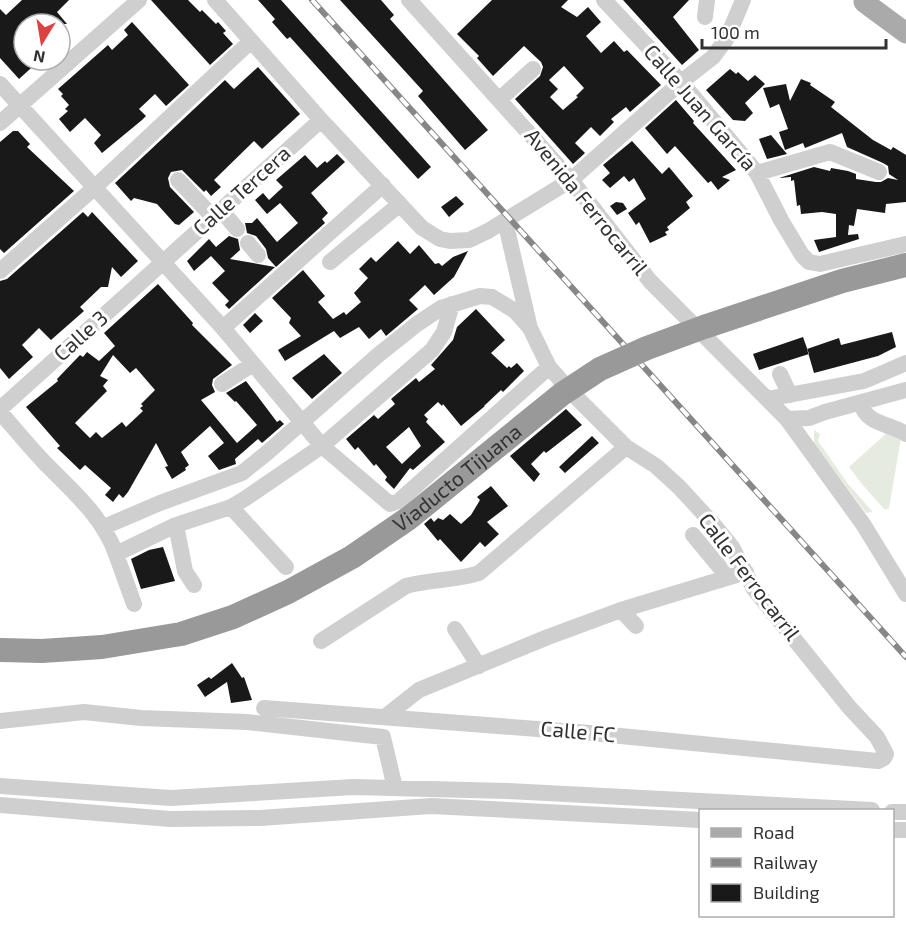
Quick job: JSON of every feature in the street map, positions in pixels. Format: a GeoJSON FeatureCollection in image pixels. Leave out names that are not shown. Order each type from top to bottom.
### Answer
{"type":"FeatureCollection","features":[{"type":"Feature","properties":{"kind":"highway","name":"Viaducto Tijuana"},"geometry":{"type":"LineString","coordinates":[[0,642],[78,641],[162,628],[242,603],[323,560],[413,506],[512,424],[597,364],[671,334],[839,278],[906,263]]}},
{"type":"Feature","properties":{"kind":"highway","name":"Viaducto Tijuana"},"geometry":{"type":"LineString","coordinates":[[0,650],[42,651],[102,647],[181,634],[233,617],[288,592],[352,557],[409,518],[562,394],[600,369],[647,348],[704,327],[842,281],[906,263]]}},
{"type":"Feature","properties":{"kind":"main road"},"geometry":{"type":"LineString","coordinates":[[862,1],[906,26]]}},
{"type":"Feature","properties":{"kind":"main road"},"geometry":{"type":"LineString","coordinates":[[862,1],[906,33]]}},
{"type":"Feature","properties":{"kind":"street"},"geometry":{"type":"LineString","coordinates":[[0,123],[139,0]]}},
{"type":"Feature","properties":{"kind":"street"},"geometry":{"type":"LineString","coordinates":[[215,0],[321,120],[422,228],[440,239],[459,242],[469,240],[505,221],[571,180],[681,82],[713,57],[728,38],[743,0]]}},
{"type":"Feature","properties":{"kind":"street","name":"Avenida Ferrocarril"},"geometry":{"type":"LineString","coordinates":[[410,0],[571,180],[650,281],[787,419],[863,524],[906,594]]}},
{"type":"Feature","properties":{"kind":"street","name":"Calle Juan García"},"geometry":{"type":"LineString","coordinates":[[604,0],[681,82],[757,173],[780,220],[809,262],[820,264],[906,244]]}},
{"type":"Feature","properties":{"kind":"street"},"geometry":{"type":"LineString","coordinates":[[705,17],[707,0]]}},
{"type":"Feature","properties":{"kind":"street"},"geometry":{"type":"LineString","coordinates":[[0,271],[94,188],[251,41]]}},
{"type":"Feature","properties":{"kind":"street"},"geometry":{"type":"LineString","coordinates":[[500,99],[532,69]]}},
{"type":"Feature","properties":{"kind":"street"},"geometry":{"type":"LineString","coordinates":[[0,84],[223,328],[322,446],[390,504],[399,501],[549,367]]}},
{"type":"Feature","properties":{"kind":"street","name":"Calle Tercera"},"geometry":{"type":"LineString","coordinates":[[163,262],[321,120]]}},
{"type":"Feature","properties":{"kind":"street"},"geometry":{"type":"LineString","coordinates":[[757,173],[830,152],[879,172]]}},
{"type":"Feature","properties":{"kind":"street"},"geometry":{"type":"LineString","coordinates":[[178,180],[237,229]]}},
{"type":"Feature","properties":{"kind":"street"},"geometry":{"type":"LineString","coordinates":[[223,328],[383,185]]}},
{"type":"Feature","properties":{"kind":"street"},"geometry":{"type":"LineString","coordinates":[[330,262],[400,204]]}},
{"type":"Feature","properties":{"kind":"street"},"geometry":{"type":"LineString","coordinates":[[505,221],[530,328]]}},
{"type":"Feature","properties":{"kind":"street","name":"Calle 3"},"geometry":{"type":"LineString","coordinates":[[0,411],[163,262]]}},
{"type":"Feature","properties":{"kind":"street"},"geometry":{"type":"LineString","coordinates":[[111,542],[160,503],[242,473],[303,423],[377,356],[441,308],[480,296],[492,297],[515,311],[530,328]]}},
{"type":"Feature","properties":{"kind":"street"},"geometry":{"type":"LineString","coordinates":[[111,542],[176,525],[231,507],[322,446],[432,350],[444,332],[452,304]]}},
{"type":"Feature","properties":{"kind":"street","name":"Calle Ferrocarril"},"geometry":{"type":"LineString","coordinates":[[530,328],[549,367],[573,394],[626,447],[656,466],[679,488],[732,547],[754,589],[772,613],[877,737],[886,751]]}},
{"type":"Feature","properties":{"kind":"street"},"geometry":{"type":"LineString","coordinates":[[767,399],[864,381],[906,363]]}},
{"type":"Feature","properties":{"kind":"street"},"geometry":{"type":"LineString","coordinates":[[222,384],[253,364]]}},
{"type":"Feature","properties":{"kind":"street"},"geometry":{"type":"LineString","coordinates":[[780,374],[790,395]]}},
{"type":"Feature","properties":{"kind":"street"},"geometry":{"type":"LineString","coordinates":[[787,419],[809,418],[906,390]]}},
{"type":"Feature","properties":{"kind":"street"},"geometry":{"type":"LineString","coordinates":[[861,403],[863,410],[872,420],[906,434]]}},
{"type":"Feature","properties":{"kind":"street"},"geometry":{"type":"LineString","coordinates":[[0,411],[40,458],[94,512],[111,542],[134,604]]}},
{"type":"Feature","properties":{"kind":"street"},"geometry":{"type":"LineString","coordinates":[[321,641],[406,586],[420,582],[460,579],[479,573],[626,447]]}},
{"type":"Feature","properties":{"kind":"street"},"geometry":{"type":"LineString","coordinates":[[231,507],[286,567]]}},
{"type":"Feature","properties":{"kind":"street"},"geometry":{"type":"LineString","coordinates":[[176,525],[185,571],[194,585]]}},
{"type":"Feature","properties":{"kind":"street"},"geometry":{"type":"LineString","coordinates":[[693,535],[726,578]]}},
{"type":"Feature","properties":{"kind":"street"},"geometry":{"type":"LineString","coordinates":[[386,716],[419,690],[479,666],[621,610],[746,572]]}},
{"type":"Feature","properties":{"kind":"street"},"geometry":{"type":"LineString","coordinates":[[621,610],[636,626]]}},
{"type":"Feature","properties":{"kind":"street"},"geometry":{"type":"LineString","coordinates":[[455,629],[479,666]]}},
{"type":"Feature","properties":{"kind":"street","name":"Calle FC"},"geometry":{"type":"LineString","coordinates":[[264,708],[590,733],[867,760],[884,758],[886,751]]}},
{"type":"Feature","properties":{"kind":"street"},"geometry":{"type":"LineString","coordinates":[[0,721],[84,712],[141,718],[248,722],[382,737],[395,788]]}},
{"type":"Feature","properties":{"kind":"street"},"geometry":{"type":"LineString","coordinates":[[0,786],[171,798],[353,787],[507,791],[853,809]]}},
{"type":"Feature","properties":{"kind":"street"},"geometry":{"type":"LineString","coordinates":[[298,791],[301,815]]}},
{"type":"Feature","properties":{"kind":"street"},"geometry":{"type":"LineString","coordinates":[[0,805],[170,819],[260,818],[431,806],[699,820]]}},
{"type":"Feature","properties":{"kind":"shaded area"},"geometry":{"type":"Polygon","coordinates":[[[814,430],[820,434],[818,441],[848,484],[873,512],[866,513],[814,443],[814,430]]]}},
{"type":"Feature","properties":{"kind":"shaded area"},"geometry":{"type":"Polygon","coordinates":[[[890,430],[902,432],[889,508],[885,510],[849,467],[890,430]]]}},
{"type":"Feature","properties":{"kind":"building"},"geometry":{"type":"Polygon","coordinates":[[[22,0],[69,0],[57,12],[12,12],[12,71],[0,58],[0,9],[6,15],[22,0]]]}},
{"type":"Feature","properties":{"kind":"building"},"geometry":{"type":"Polygon","coordinates":[[[151,0],[188,0],[216,24],[218,22],[226,31],[223,33],[233,44],[210,65],[151,0]]]}},
{"type":"Feature","properties":{"kind":"building"},"geometry":{"type":"Polygon","coordinates":[[[258,0],[281,0],[431,167],[418,179],[290,37],[287,39],[272,22],[275,19],[258,0]]]}},
{"type":"Feature","properties":{"kind":"building"},"geometry":{"type":"Polygon","coordinates":[[[340,0],[381,0],[394,15],[390,19],[488,130],[465,150],[418,96],[423,91],[340,0]]]}},
{"type":"Feature","properties":{"kind":"building"},"geometry":{"type":"Polygon","coordinates":[[[492,0],[568,0],[561,7],[577,17],[588,7],[601,22],[586,36],[601,53],[614,41],[624,52],[627,50],[661,85],[630,112],[626,107],[611,119],[614,122],[600,136],[591,127],[575,143],[585,153],[573,164],[515,99],[540,76],[543,67],[541,62],[524,46],[493,76],[477,58],[479,56],[457,34],[492,0]],[[564,66],[549,80],[558,89],[550,97],[563,110],[578,97],[576,96],[584,88],[564,66]]]}},
{"type":"Feature","properties":{"kind":"building"},"geometry":{"type":"Polygon","coordinates":[[[623,0],[689,0],[673,17],[699,50],[682,65],[623,0]]]}},
{"type":"Feature","properties":{"kind":"building"},"geometry":{"type":"Polygon","coordinates":[[[132,22],[189,85],[166,106],[155,94],[139,109],[146,116],[102,153],[94,143],[101,135],[85,118],[70,132],[59,119],[68,111],[65,109],[69,105],[58,89],[108,45],[112,50],[128,35],[124,30],[132,22]]]}},
{"type":"Feature","properties":{"kind":"building"},"geometry":{"type":"Polygon","coordinates":[[[258,67],[300,114],[262,149],[254,141],[214,180],[221,187],[211,196],[182,170],[171,172],[168,178],[170,187],[194,212],[179,225],[175,224],[157,204],[134,198],[131,201],[115,183],[225,80],[234,89],[258,67]]]}},
{"type":"Feature","properties":{"kind":"building"},"geometry":{"type":"Polygon","coordinates":[[[730,69],[736,74],[738,72],[748,81],[755,75],[765,84],[745,103],[753,113],[745,121],[733,120],[706,90],[730,69]]]}},
{"type":"Feature","properties":{"kind":"building"},"geometry":{"type":"Polygon","coordinates":[[[13,72],[27,72],[19,79],[13,72]]]}},
{"type":"Feature","properties":{"kind":"building"},"geometry":{"type":"Polygon","coordinates":[[[801,79],[811,83],[810,85],[835,102],[831,107],[873,140],[891,150],[893,147],[906,155],[906,202],[886,204],[885,213],[857,209],[854,226],[849,225],[848,235],[858,234],[859,239],[819,252],[814,240],[836,237],[836,214],[822,212],[801,214],[800,205],[797,206],[794,180],[791,181],[791,177],[779,178],[814,167],[830,171],[831,168],[848,171],[856,174],[856,179],[876,182],[888,178],[898,180],[889,174],[888,166],[847,147],[842,133],[805,148],[803,143],[785,150],[779,132],[788,129],[779,104],[770,108],[763,88],[786,84],[790,101],[801,79]]]}},
{"type":"Feature","properties":{"kind":"building"},"geometry":{"type":"Polygon","coordinates":[[[676,100],[694,121],[693,123],[736,170],[722,177],[730,180],[718,190],[711,181],[708,183],[675,146],[667,154],[645,128],[676,100]]]}},
{"type":"Feature","properties":{"kind":"building"},"geometry":{"type":"Polygon","coordinates":[[[13,131],[18,131],[30,144],[27,147],[74,191],[4,253],[0,249],[0,142],[13,131]]]}},
{"type":"Feature","properties":{"kind":"building"},"geometry":{"type":"Polygon","coordinates":[[[771,135],[787,154],[767,159],[759,139],[771,135]]]}},
{"type":"Feature","properties":{"kind":"building"},"geometry":{"type":"Polygon","coordinates":[[[632,141],[662,174],[669,167],[693,196],[686,202],[690,208],[667,227],[669,230],[665,232],[667,235],[650,243],[639,222],[636,225],[628,213],[646,199],[634,178],[629,182],[624,176],[610,188],[602,180],[610,173],[603,165],[632,141]]]}},
{"type":"Feature","properties":{"kind":"building"},"geometry":{"type":"Polygon","coordinates":[[[337,154],[345,162],[311,193],[328,213],[322,219],[325,223],[276,267],[268,258],[266,249],[256,236],[247,233],[245,223],[252,223],[257,218],[277,242],[298,223],[280,203],[267,214],[255,200],[263,193],[269,200],[283,187],[276,180],[305,155],[317,168],[337,154]]]}},
{"type":"Feature","properties":{"kind":"building"},"geometry":{"type":"Polygon","coordinates":[[[456,196],[464,204],[449,217],[441,207],[456,196]]]}},
{"type":"Feature","properties":{"kind":"building"},"geometry":{"type":"Polygon","coordinates":[[[616,202],[623,203],[627,209],[617,215],[610,206],[616,202]]]}},
{"type":"Feature","properties":{"kind":"building"},"geometry":{"type":"Polygon","coordinates":[[[83,212],[88,217],[92,212],[138,261],[121,277],[112,267],[108,287],[101,287],[80,307],[84,311],[51,340],[39,328],[22,345],[33,357],[9,379],[0,368],[0,281],[7,279],[83,212]]]}},
{"type":"Feature","properties":{"kind":"building"},"geometry":{"type":"Polygon","coordinates":[[[229,236],[238,239],[240,250],[230,259],[275,267],[229,309],[225,305],[229,301],[212,283],[225,271],[211,256],[194,271],[187,261],[209,239],[216,247],[229,236]]]}},
{"type":"Feature","properties":{"kind":"building"},"geometry":{"type":"Polygon","coordinates":[[[398,241],[410,254],[419,245],[435,264],[439,263],[442,266],[453,257],[468,251],[454,277],[434,295],[425,285],[409,300],[418,309],[386,336],[381,329],[369,339],[359,327],[340,338],[334,331],[285,361],[278,350],[301,336],[289,323],[291,318],[272,298],[303,270],[325,296],[318,302],[333,319],[344,312],[346,315],[361,302],[354,293],[368,278],[359,269],[371,257],[376,262],[398,241]]]}},
{"type":"Feature","properties":{"kind":"building"},"geometry":{"type":"Polygon","coordinates":[[[158,284],[193,323],[192,325],[232,365],[213,379],[212,385],[215,392],[201,400],[237,443],[257,425],[226,393],[246,381],[277,422],[280,420],[284,424],[262,443],[258,439],[235,459],[236,464],[219,470],[208,456],[224,443],[210,426],[181,452],[189,465],[185,468],[186,470],[172,479],[156,443],[128,492],[123,498],[119,494],[113,502],[105,495],[111,488],[85,465],[80,470],[57,448],[60,446],[26,407],[58,381],[57,379],[80,355],[83,357],[87,352],[99,361],[115,346],[104,333],[158,284]],[[113,355],[100,376],[108,380],[103,386],[107,391],[75,423],[90,438],[96,432],[102,438],[122,422],[126,427],[143,411],[140,408],[143,406],[141,404],[155,390],[136,368],[130,373],[113,355]]]}},
{"type":"Feature","properties":{"kind":"building"},"geometry":{"type":"Polygon","coordinates":[[[476,309],[505,340],[491,353],[507,368],[517,363],[524,371],[503,392],[501,390],[461,426],[443,404],[442,406],[438,402],[424,415],[428,419],[426,422],[445,442],[413,470],[410,468],[394,489],[385,480],[387,477],[376,464],[374,466],[358,447],[355,450],[346,439],[374,415],[378,419],[395,404],[391,399],[416,378],[419,382],[435,369],[431,365],[453,340],[457,327],[476,309]],[[409,427],[386,447],[402,464],[421,446],[409,427]]]}},
{"type":"Feature","properties":{"kind":"building"},"geometry":{"type":"Polygon","coordinates":[[[255,313],[263,321],[250,333],[243,325],[255,313]]]}},
{"type":"Feature","properties":{"kind":"building"},"geometry":{"type":"Polygon","coordinates":[[[892,332],[896,347],[878,356],[814,373],[807,349],[839,338],[841,345],[892,332]]]}},
{"type":"Feature","properties":{"kind":"building"},"geometry":{"type":"Polygon","coordinates":[[[803,337],[809,354],[759,370],[753,354],[803,337]]]}},
{"type":"Feature","properties":{"kind":"building"},"geometry":{"type":"Polygon","coordinates":[[[324,354],[342,373],[312,399],[292,378],[324,354]]]}},
{"type":"Feature","properties":{"kind":"building"},"geometry":{"type":"Polygon","coordinates":[[[566,409],[582,425],[546,453],[544,451],[531,464],[540,474],[534,482],[510,456],[566,409]]]}},
{"type":"Feature","properties":{"kind":"building"},"geometry":{"type":"Polygon","coordinates":[[[592,436],[599,443],[565,473],[559,467],[592,436]]]}},
{"type":"Feature","properties":{"kind":"building"},"geometry":{"type":"Polygon","coordinates":[[[491,486],[508,506],[487,522],[499,534],[485,547],[480,542],[461,562],[440,539],[438,541],[424,524],[431,518],[434,522],[438,518],[443,520],[450,514],[461,524],[471,515],[480,500],[477,497],[491,486]]]}},
{"type":"Feature","properties":{"kind":"building"},"geometry":{"type":"Polygon","coordinates":[[[163,547],[175,581],[141,589],[131,559],[149,550],[163,547]]]}},
{"type":"Feature","properties":{"kind":"building"},"geometry":{"type":"Polygon","coordinates":[[[232,663],[242,678],[244,677],[252,700],[231,703],[227,682],[205,697],[197,685],[209,677],[211,679],[232,663]]]}},
{"type":"Feature","properties":{"kind":"railway"},"geometry":{"type":"LineString","coordinates":[[312,0],[906,657]]}}]}
